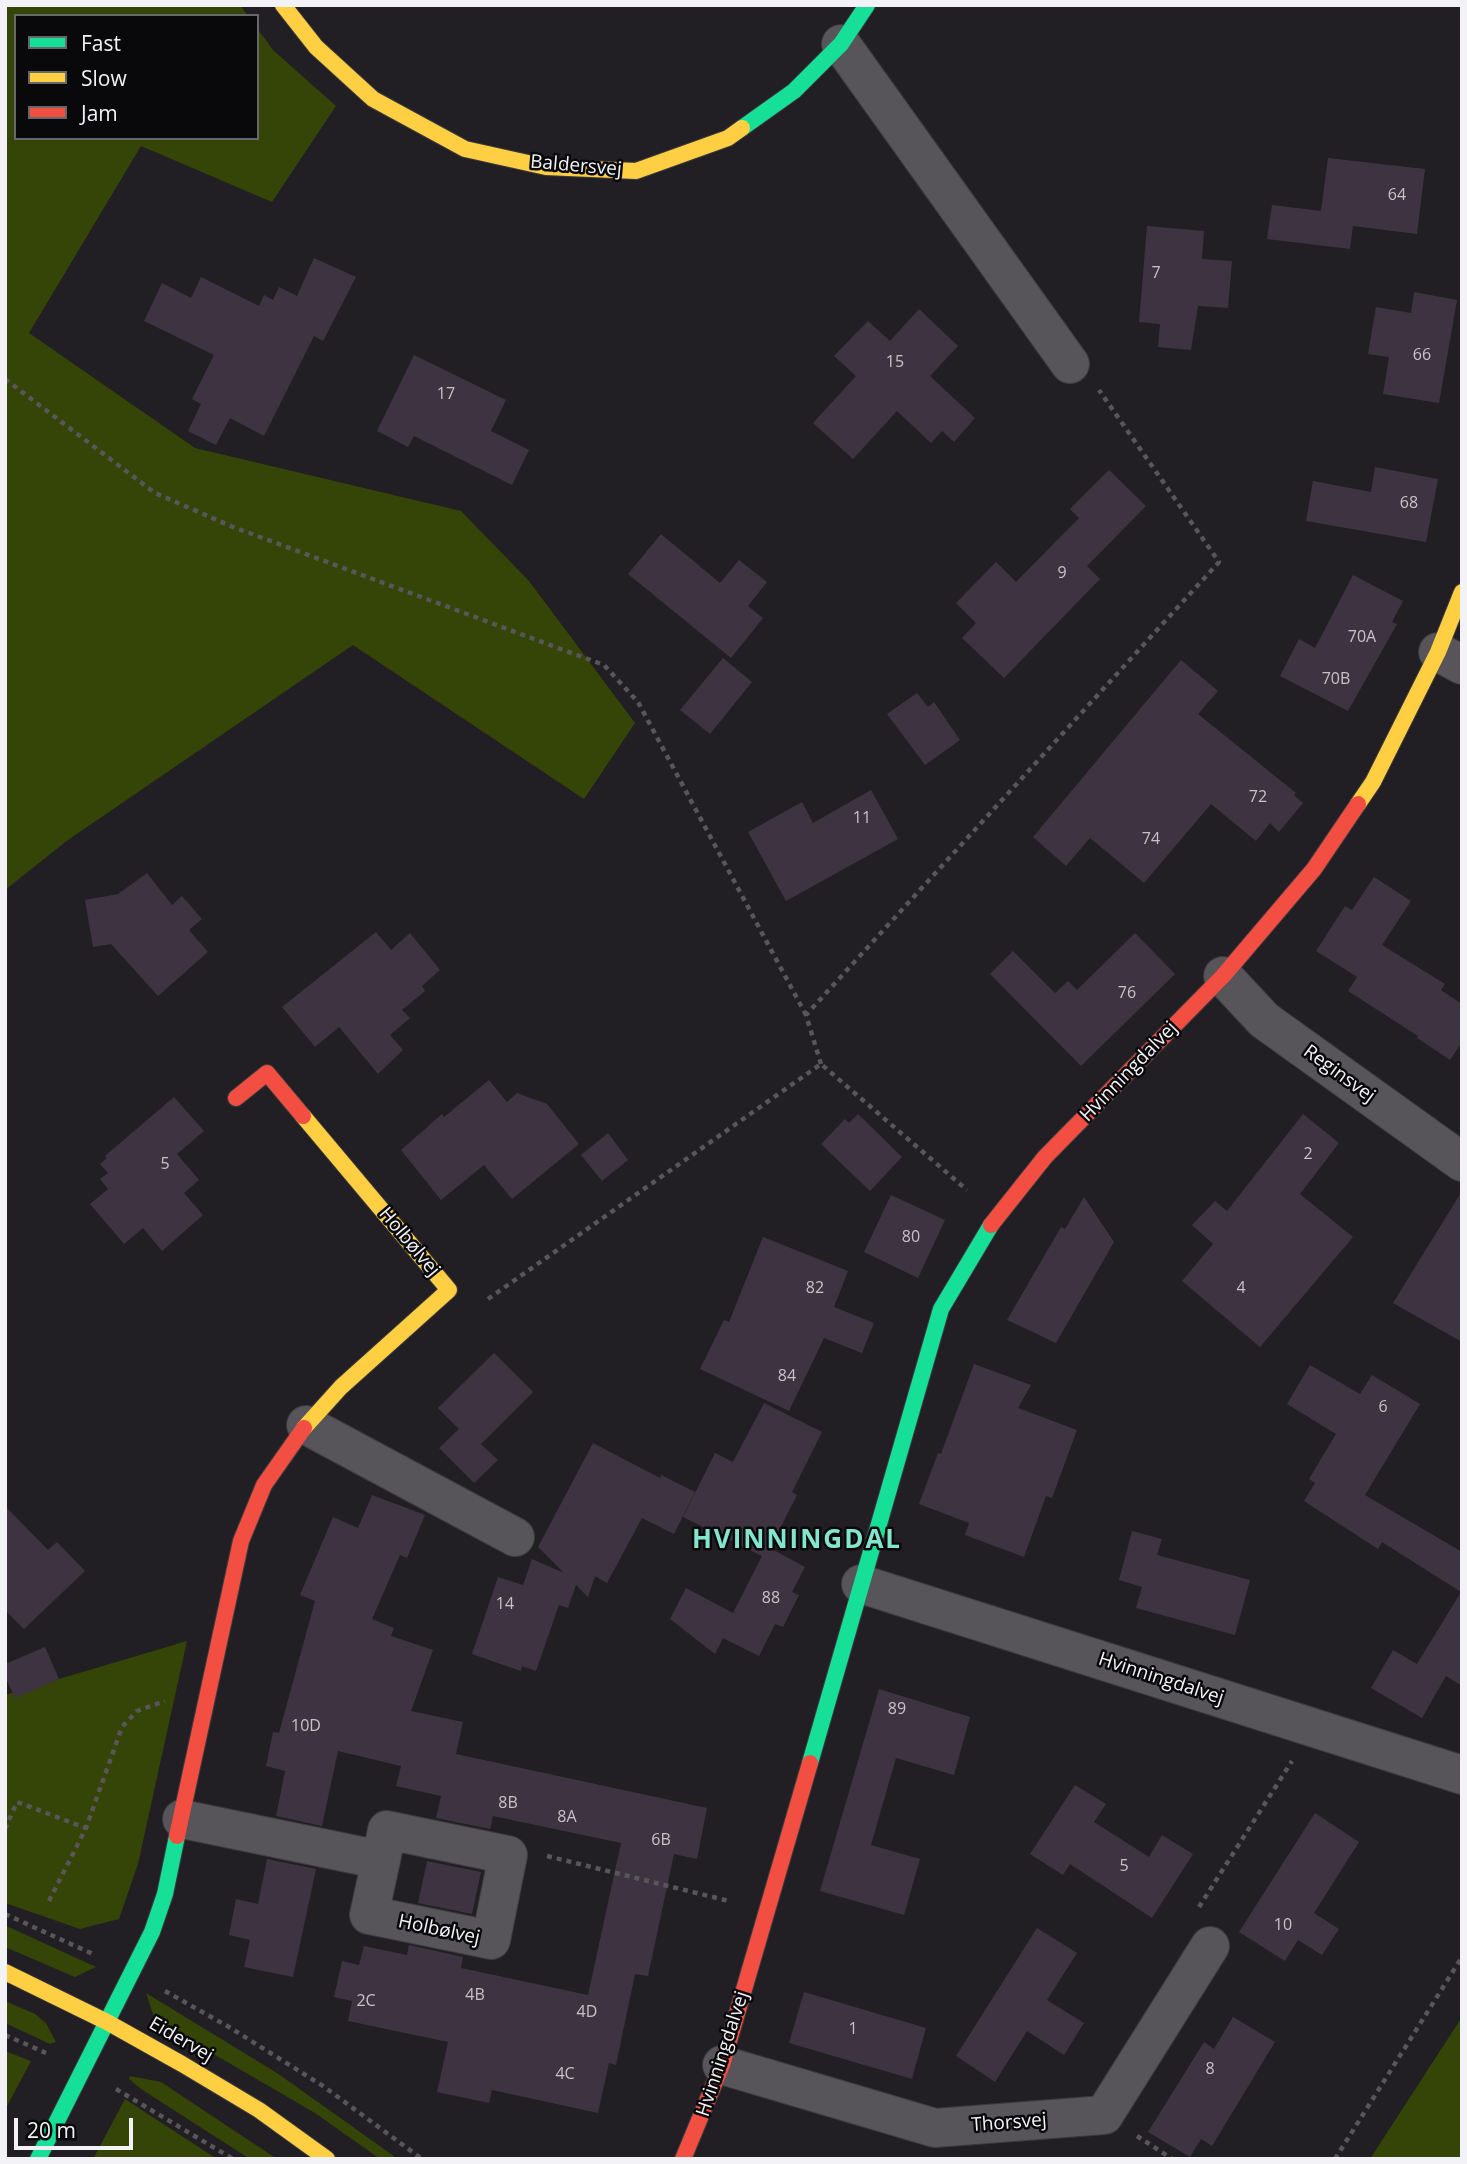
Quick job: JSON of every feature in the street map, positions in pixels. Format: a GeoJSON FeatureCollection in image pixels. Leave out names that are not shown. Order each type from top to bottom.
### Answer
{"type":"FeatureCollection","features":[{"type":"Feature","properties":{"kind":"street","name":"Baldersvej"},"geometry":{"type":"LineString","coordinates":[[283,5],[316,47],[373,99],[465,149],[546,167],[636,171],[728,138],[794,91],[841,44],[867,5]]}},
{"type":"Feature","properties":{"kind":"street"},"geometry":{"type":"LineString","coordinates":[[841,44],[1070,364]]}},
{"type":"Feature","properties":{"kind":"street","name":"Hvinningdalvej"},"geometry":{"type":"LineString","coordinates":[[684,2159],[722,2065],[941,1309],[996,1216],[1045,1157],[1223,976],[1314,869],[1373,782],[1450,658],[1462,592]]}},
{"type":"Feature","properties":{"kind":"street","name":"Reginsvej"},"geometry":{"type":"LineString","coordinates":[[1223,976],[1264,1020],[1462,1162]]}},
{"type":"Feature","properties":{"kind":"street","name":"Holbølvej"},"geometry":{"type":"LineString","coordinates":[[38,2159],[152,1932],[165,1894],[208,1708],[242,1541],[264,1485],[306,1425],[341,1387],[449,1290],[267,1073],[236,1098]]}},
{"type":"Feature","properties":{"kind":"street"},"geometry":{"type":"LineString","coordinates":[[306,1425],[515,1536]]}},
{"type":"Feature","properties":{"kind":"street","name":"Hvinningdalvej"},"geometry":{"type":"LineString","coordinates":[[861,1584],[1462,1775]]}},
{"type":"Feature","properties":{"kind":"street"},"geometry":{"type":"LineString","coordinates":[[182,1819],[381,1860]]}},
{"type":"Feature","properties":{"kind":"street","name":"Holbølvej"},"geometry":{"type":"LineString","coordinates":[[387,1830],[508,1855],[491,1940],[369,1915],[381,1860],[387,1830]]}},
{"type":"Feature","properties":{"kind":"street","name":"Thorsvej"},"geometry":{"type":"LineString","coordinates":[[722,2065],[935,2128],[1104,2115],[1210,1946]]}},
{"type":"Feature","properties":{"kind":"street","name":"Eidervej"},"geometry":{"type":"LineString","coordinates":[[5,1972],[107,2022],[259,2110],[327,2159]]}},
{"type":"Feature","properties":{"kind":"path"},"geometry":{"type":"LineString","coordinates":[[806,1015],[1219,562],[1093,383],[1070,364]]}},
{"type":"Feature","properties":{"kind":"path"},"geometry":{"type":"LineString","coordinates":[[5,379],[155,494],[233,527],[604,664],[638,702],[806,1015],[821,1064],[996,1216]]}},
{"type":"Feature","properties":{"kind":"path"},"geometry":{"type":"LineString","coordinates":[[449,1290],[477,1307],[821,1064]]}},
{"type":"Feature","properties":{"kind":"path"},"geometry":{"type":"LineString","coordinates":[[49,1901],[86,1828],[122,1727],[137,1711],[167,1701],[208,1708]]}},
{"type":"Feature","properties":{"kind":"path"},"geometry":{"type":"LineString","coordinates":[[1210,1946],[1186,1927],[1313,1728]]}},
{"type":"Feature","properties":{"kind":"path"},"geometry":{"type":"LineString","coordinates":[[5,1829],[17,1802],[86,1828]]}},
{"type":"Feature","properties":{"kind":"path"},"geometry":{"type":"LineString","coordinates":[[508,1855],[543,1855],[767,1911]]}},
{"type":"Feature","properties":{"kind":"path"},"geometry":{"type":"LineString","coordinates":[[5,1914],[131,1973],[229,2027],[311,2079],[422,2159]]}},
{"type":"Feature","properties":{"kind":"path"},"geometry":{"type":"LineString","coordinates":[[1335,2159],[1462,1957]]}},
{"type":"Feature","properties":{"kind":"path"},"geometry":{"type":"LineString","coordinates":[[5,2035],[84,2071],[233,2159]]}},
{"type":"Feature","properties":{"kind":"green space"},"geometry":{"type":"Polygon","coordinates":[[[5,5],[240,5],[247,14],[14,14],[14,140],[259,140],[259,31],[273,50],[336,106],[272,202],[141,146],[29,333],[195,448],[461,511],[529,581],[635,723],[584,799],[353,645],[68,840],[5,890],[5,5]]]}},
{"type":"Feature","properties":{"kind":"green space"},"geometry":{"type":"Polygon","coordinates":[[[187,1641],[138,1864],[119,1919],[80,1929],[5,1903],[5,1695],[187,1641]]]}},
{"type":"Feature","properties":{"kind":"green space"},"geometry":{"type":"Polygon","coordinates":[[[5,1926],[96,1967],[75,1977],[5,1947],[5,1926]]]}},
{"type":"Feature","properties":{"kind":"green space"},"geometry":{"type":"Polygon","coordinates":[[[146,1993],[277,2073],[398,2159],[380,2159],[315,2113],[155,2020],[146,1993]]]}},
{"type":"Feature","properties":{"kind":"green space"},"geometry":{"type":"Polygon","coordinates":[[[5,2001],[35,2014],[46,2023],[56,2042],[50,2044],[5,2023],[5,2001]]]}},
{"type":"Feature","properties":{"kind":"green space"},"geometry":{"type":"Polygon","coordinates":[[[1462,2017],[1462,2159],[1370,2159],[1462,2017]]]}},
{"type":"Feature","properties":{"kind":"green space"},"geometry":{"type":"Polygon","coordinates":[[[5,2051],[31,2061],[5,2110],[5,2051]]]}},
{"type":"Feature","properties":{"kind":"green space"},"geometry":{"type":"Polygon","coordinates":[[[130,2076],[161,2082],[277,2159],[250,2159],[141,2089],[129,2079],[130,2076]]]}},
{"type":"Feature","properties":{"kind":"green space"},"geometry":{"type":"Polygon","coordinates":[[[125,2099],[217,2159],[93,2159],[125,2099]]]}},
{"type":"Feature","properties":{"kind":"building"},"geometry":{"type":"Polygon","coordinates":[[[1328,158],[1425,169],[1417,234],[1353,226],[1350,249],[1267,239],[1272,205],[1321,211],[1328,158]]]}},
{"type":"Feature","properties":{"kind":"building"},"geometry":{"type":"Polygon","coordinates":[[[1147,226],[1204,231],[1202,259],[1232,261],[1228,308],[1198,306],[1191,350],[1158,347],[1160,324],[1139,322],[1147,226]]]}},
{"type":"Feature","properties":{"kind":"building"},"geometry":{"type":"Polygon","coordinates":[[[314,258],[356,277],[323,341],[314,336],[264,436],[230,418],[216,445],[188,431],[201,404],[192,399],[214,355],[144,321],[162,283],[191,298],[201,277],[259,306],[264,295],[273,300],[279,287],[297,296],[314,258]]]}},
{"type":"Feature","properties":{"kind":"building"},"geometry":{"type":"Polygon","coordinates":[[[1414,292],[1457,300],[1439,403],[1383,394],[1389,357],[1368,354],[1376,307],[1411,313],[1414,292]]]}},
{"type":"Feature","properties":{"kind":"building"},"geometry":{"type":"Polygon","coordinates":[[[919,309],[958,346],[930,376],[975,418],[954,442],[942,431],[931,443],[897,411],[853,459],[813,423],[856,376],[834,356],[868,321],[890,341],[919,309]]]}},
{"type":"Feature","properties":{"kind":"building"},"geometry":{"type":"Polygon","coordinates":[[[414,355],[506,400],[491,431],[529,450],[512,485],[414,436],[408,447],[377,431],[414,355]]]}},
{"type":"Feature","properties":{"kind":"building"},"geometry":{"type":"Polygon","coordinates":[[[1375,467],[1438,479],[1426,542],[1306,521],[1313,481],[1371,492],[1375,467]]]}},
{"type":"Feature","properties":{"kind":"building"},"geometry":{"type":"Polygon","coordinates":[[[1109,470],[1146,506],[1087,566],[1100,579],[1004,678],[962,638],[976,623],[956,603],[996,562],[1016,582],[1079,518],[1070,509],[1109,470]]]}},
{"type":"Feature","properties":{"kind":"building"},"geometry":{"type":"Polygon","coordinates":[[[661,534],[720,583],[739,560],[767,582],[748,606],[763,618],[731,658],[628,574],[661,534]]]}},
{"type":"Feature","properties":{"kind":"building"},"geometry":{"type":"Polygon","coordinates":[[[1353,575],[1403,601],[1392,622],[1397,624],[1348,711],[1280,676],[1299,639],[1315,648],[1353,575]]]}},
{"type":"Feature","properties":{"kind":"building"},"geometry":{"type":"Polygon","coordinates":[[[723,658],[752,682],[710,734],[680,710],[723,658]]]}},
{"type":"Feature","properties":{"kind":"building"},"geometry":{"type":"Polygon","coordinates":[[[1181,660],[1218,691],[1198,714],[1296,793],[1294,795],[1303,803],[1279,832],[1270,823],[1256,841],[1211,804],[1144,883],[1090,838],[1066,866],[1033,837],[1181,660]]]}},
{"type":"Feature","properties":{"kind":"building"},"geometry":{"type":"Polygon","coordinates":[[[917,693],[928,707],[934,702],[960,740],[925,765],[887,714],[917,693]]]}},
{"type":"Feature","properties":{"kind":"building"},"geometry":{"type":"Polygon","coordinates":[[[871,790],[898,839],[786,901],[748,832],[802,802],[813,823],[871,790]]]}},
{"type":"Feature","properties":{"kind":"building"},"geometry":{"type":"Polygon","coordinates":[[[147,873],[172,905],[182,896],[202,919],[189,930],[208,952],[158,996],[111,944],[93,947],[85,900],[118,894],[147,873]]]}},
{"type":"Feature","properties":{"kind":"building"},"geometry":{"type":"Polygon","coordinates":[[[1374,877],[1411,901],[1382,945],[1445,984],[1441,990],[1462,1004],[1462,1042],[1450,1060],[1348,991],[1357,977],[1316,951],[1345,906],[1352,910],[1374,877]]]}},
{"type":"Feature","properties":{"kind":"building"},"geometry":{"type":"Polygon","coordinates":[[[376,932],[391,950],[410,933],[440,970],[422,986],[425,991],[402,1010],[410,1018],[390,1035],[403,1050],[378,1074],[339,1027],[315,1047],[282,1007],[376,932]]]}},
{"type":"Feature","properties":{"kind":"building"},"geometry":{"type":"Polygon","coordinates":[[[1135,933],[1175,974],[1081,1066],[990,974],[1013,951],[1055,993],[1068,981],[1077,990],[1135,933]]]}},
{"type":"Feature","properties":{"kind":"building"},"geometry":{"type":"Polygon","coordinates":[[[489,1080],[507,1102],[517,1093],[547,1104],[579,1144],[512,1199],[484,1165],[441,1200],[401,1150],[442,1114],[444,1117],[489,1080]]]}},
{"type":"Feature","properties":{"kind":"building"},"geometry":{"type":"Polygon","coordinates":[[[174,1097],[204,1131],[177,1154],[199,1180],[184,1193],[203,1215],[162,1251],[143,1228],[124,1244],[90,1204],[108,1189],[100,1179],[108,1173],[100,1164],[107,1158],[105,1156],[174,1097]]]}},
{"type":"Feature","properties":{"kind":"building"},"geometry":{"type":"Polygon","coordinates":[[[858,1114],[902,1157],[870,1191],[821,1144],[845,1119],[849,1123],[858,1114]]]}},
{"type":"Feature","properties":{"kind":"building"},"geometry":{"type":"Polygon","coordinates":[[[1303,1114],[1339,1143],[1300,1194],[1353,1237],[1260,1347],[1182,1281],[1213,1244],[1192,1225],[1215,1201],[1227,1211],[1303,1114]]]}},
{"type":"Feature","properties":{"kind":"building"},"geometry":{"type":"Polygon","coordinates":[[[608,1133],[628,1160],[602,1181],[581,1155],[608,1133]]]}},
{"type":"Feature","properties":{"kind":"building"},"geometry":{"type":"Polygon","coordinates":[[[1462,1191],[1462,1342],[1393,1303],[1462,1191]]]}},
{"type":"Feature","properties":{"kind":"building"},"geometry":{"type":"Polygon","coordinates":[[[891,1195],[945,1220],[918,1278],[864,1252],[891,1195]]]}},
{"type":"Feature","properties":{"kind":"building"},"geometry":{"type":"Polygon","coordinates":[[[1084,1197],[1114,1242],[1056,1343],[1007,1320],[1061,1227],[1065,1229],[1084,1197]]]}},
{"type":"Feature","properties":{"kind":"building"},"geometry":{"type":"Polygon","coordinates":[[[763,1237],[848,1271],[834,1307],[874,1323],[862,1353],[824,1338],[789,1411],[700,1369],[724,1320],[729,1322],[763,1237]]]}},
{"type":"Feature","properties":{"kind":"building"},"geometry":{"type":"Polygon","coordinates":[[[494,1353],[533,1392],[481,1444],[498,1460],[474,1483],[439,1448],[459,1429],[438,1408],[494,1353]]]}},
{"type":"Feature","properties":{"kind":"building"},"geometry":{"type":"Polygon","coordinates":[[[974,1364],[1031,1385],[1018,1408],[1077,1430],[1052,1498],[1046,1496],[1024,1557],[965,1535],[969,1523],[919,1504],[938,1453],[941,1454],[974,1364]]]}},
{"type":"Feature","properties":{"kind":"building"},"geometry":{"type":"Polygon","coordinates":[[[1310,1365],[1360,1394],[1372,1375],[1420,1404],[1365,1495],[1462,1552],[1462,1686],[1446,1676],[1422,1718],[1371,1688],[1393,1650],[1417,1664],[1461,1592],[1382,1542],[1378,1549],[1304,1501],[1315,1483],[1309,1479],[1336,1434],[1287,1404],[1310,1365]]]}},
{"type":"Feature","properties":{"kind":"building"},"geometry":{"type":"Polygon","coordinates":[[[764,1403],[822,1432],[792,1492],[797,1495],[770,1548],[805,1567],[792,1592],[799,1595],[783,1627],[775,1624],[759,1656],[723,1638],[715,1654],[670,1619],[686,1588],[733,1613],[762,1556],[683,1517],[715,1453],[733,1462],[764,1403]]]}},
{"type":"Feature","properties":{"kind":"building"},"geometry":{"type":"Polygon","coordinates":[[[593,1443],[660,1478],[661,1475],[695,1492],[674,1534],[642,1518],[607,1583],[595,1576],[588,1597],[576,1585],[568,1608],[559,1605],[536,1671],[522,1666],[521,1671],[472,1654],[498,1577],[523,1585],[532,1559],[564,1573],[538,1547],[593,1443]]]}},
{"type":"Feature","properties":{"kind":"building"},"geometry":{"type":"Polygon","coordinates":[[[372,1495],[425,1515],[407,1558],[400,1555],[372,1619],[394,1628],[391,1636],[433,1650],[411,1711],[463,1722],[456,1754],[707,1808],[697,1859],[674,1854],[648,1976],[635,1974],[616,2065],[609,2063],[598,2113],[492,2090],[489,2103],[437,2092],[448,2042],[348,2021],[352,2001],[334,1997],[342,1961],[359,1965],[364,1946],[407,1955],[409,1945],[463,1957],[461,1968],[588,1995],[621,1843],[493,1816],[490,1829],[436,1818],[441,1796],[396,1786],[401,1766],[338,1751],[322,1826],[276,1816],[285,1771],[266,1766],[273,1732],[279,1733],[315,1601],[300,1595],[333,1517],[358,1528],[372,1495]]]}},
{"type":"Feature","properties":{"kind":"building"},"geometry":{"type":"Polygon","coordinates":[[[5,1506],[48,1550],[57,1542],[85,1571],[24,1629],[5,1610],[5,1506]]]}},
{"type":"Feature","properties":{"kind":"building"},"geometry":{"type":"Polygon","coordinates":[[[1132,1531],[1162,1539],[1157,1555],[1250,1580],[1235,1635],[1136,1608],[1142,1587],[1119,1580],[1132,1531]]]}},
{"type":"Feature","properties":{"kind":"building"},"geometry":{"type":"Polygon","coordinates":[[[45,1647],[59,1679],[15,1698],[5,1676],[5,1664],[45,1647]]]}},
{"type":"Feature","properties":{"kind":"building"},"geometry":{"type":"Polygon","coordinates":[[[879,1689],[970,1717],[954,1775],[896,1758],[871,1845],[920,1859],[904,1915],[820,1891],[879,1689]]]}},
{"type":"Feature","properties":{"kind":"building"},"geometry":{"type":"Polygon","coordinates":[[[1075,1785],[1106,1804],[1094,1822],[1149,1857],[1162,1835],[1193,1854],[1152,1918],[1070,1864],[1063,1875],[1030,1854],[1075,1785]]]}},
{"type":"Feature","properties":{"kind":"building"},"geometry":{"type":"Polygon","coordinates":[[[1315,1813],[1359,1842],[1314,1913],[1339,1929],[1322,1955],[1298,1940],[1285,1961],[1239,1932],[1315,1813]]]}},
{"type":"Feature","properties":{"kind":"building"},"geometry":{"type":"Polygon","coordinates":[[[267,1859],[316,1869],[293,1977],[244,1967],[250,1940],[229,1935],[236,1899],[258,1904],[267,1859]]]}},
{"type":"Feature","properties":{"kind":"building"},"geometry":{"type":"Polygon","coordinates":[[[427,1861],[481,1872],[472,1914],[418,1903],[427,1861]]]}},
{"type":"Feature","properties":{"kind":"building"},"geometry":{"type":"Polygon","coordinates":[[[1037,1928],[1077,1953],[1047,2000],[1084,2023],[1064,2055],[1027,2031],[995,2082],[956,2056],[1037,1928]]]}},
{"type":"Feature","properties":{"kind":"building"},"geometry":{"type":"Polygon","coordinates":[[[804,1992],[926,2028],[912,2079],[789,2043],[804,1992]]]}},
{"type":"Feature","properties":{"kind":"building"},"geometry":{"type":"Polygon","coordinates":[[[1233,2017],[1275,2042],[1212,2146],[1201,2139],[1190,2157],[1148,2132],[1204,2042],[1214,2049],[1233,2017]]]}},
{"type":"Feature","properties":{"kind":"traffic: fast"},"geometry":{"type":"LineString","coordinates":[[742,128],[794,91],[841,44],[867,5]]}},
{"type":"Feature","properties":{"kind":"traffic: fast"},"geometry":{"type":"LineString","coordinates":[[810,1763],[941,1309],[991,1225]]}},
{"type":"Feature","properties":{"kind":"traffic: fast"},"geometry":{"type":"LineString","coordinates":[[38,2159],[152,1932],[165,1894],[177,1836]]}},
{"type":"Feature","properties":{"kind":"traffic: slow"},"geometry":{"type":"LineString","coordinates":[[283,5],[316,47],[373,99],[465,149],[546,167],[636,171],[728,138],[742,128]]}},
{"type":"Feature","properties":{"kind":"traffic: slow"},"geometry":{"type":"LineString","coordinates":[[1358,804],[1373,782],[1438,652],[1462,592]]}},
{"type":"Feature","properties":{"kind":"traffic: slow"},"geometry":{"type":"LineString","coordinates":[[303,1116],[449,1290],[341,1387],[304,1428]]}},
{"type":"Feature","properties":{"kind":"traffic: slow"},"geometry":{"type":"LineString","coordinates":[[5,1972],[107,2022],[182,2064],[259,2110],[327,2159]]}},
{"type":"Feature","properties":{"kind":"traffic: jam"},"geometry":{"type":"LineString","coordinates":[[991,1225],[1045,1157],[1223,976],[1314,869],[1358,804]]}},
{"type":"Feature","properties":{"kind":"traffic: jam"},"geometry":{"type":"LineString","coordinates":[[236,1098],[267,1073],[303,1116]]}},
{"type":"Feature","properties":{"kind":"traffic: jam"},"geometry":{"type":"LineString","coordinates":[[177,1836],[241,1541],[264,1485],[304,1428]]}},
{"type":"Feature","properties":{"kind":"traffic: jam"},"geometry":{"type":"LineString","coordinates":[[683,2159],[722,2065],[810,1763]]}},
{"type":"Feature","properties":{"kind":"district","name":"HVINNINGDAL"},"geometry":{"type":"Point","coordinates":[797,1541]}}]}
